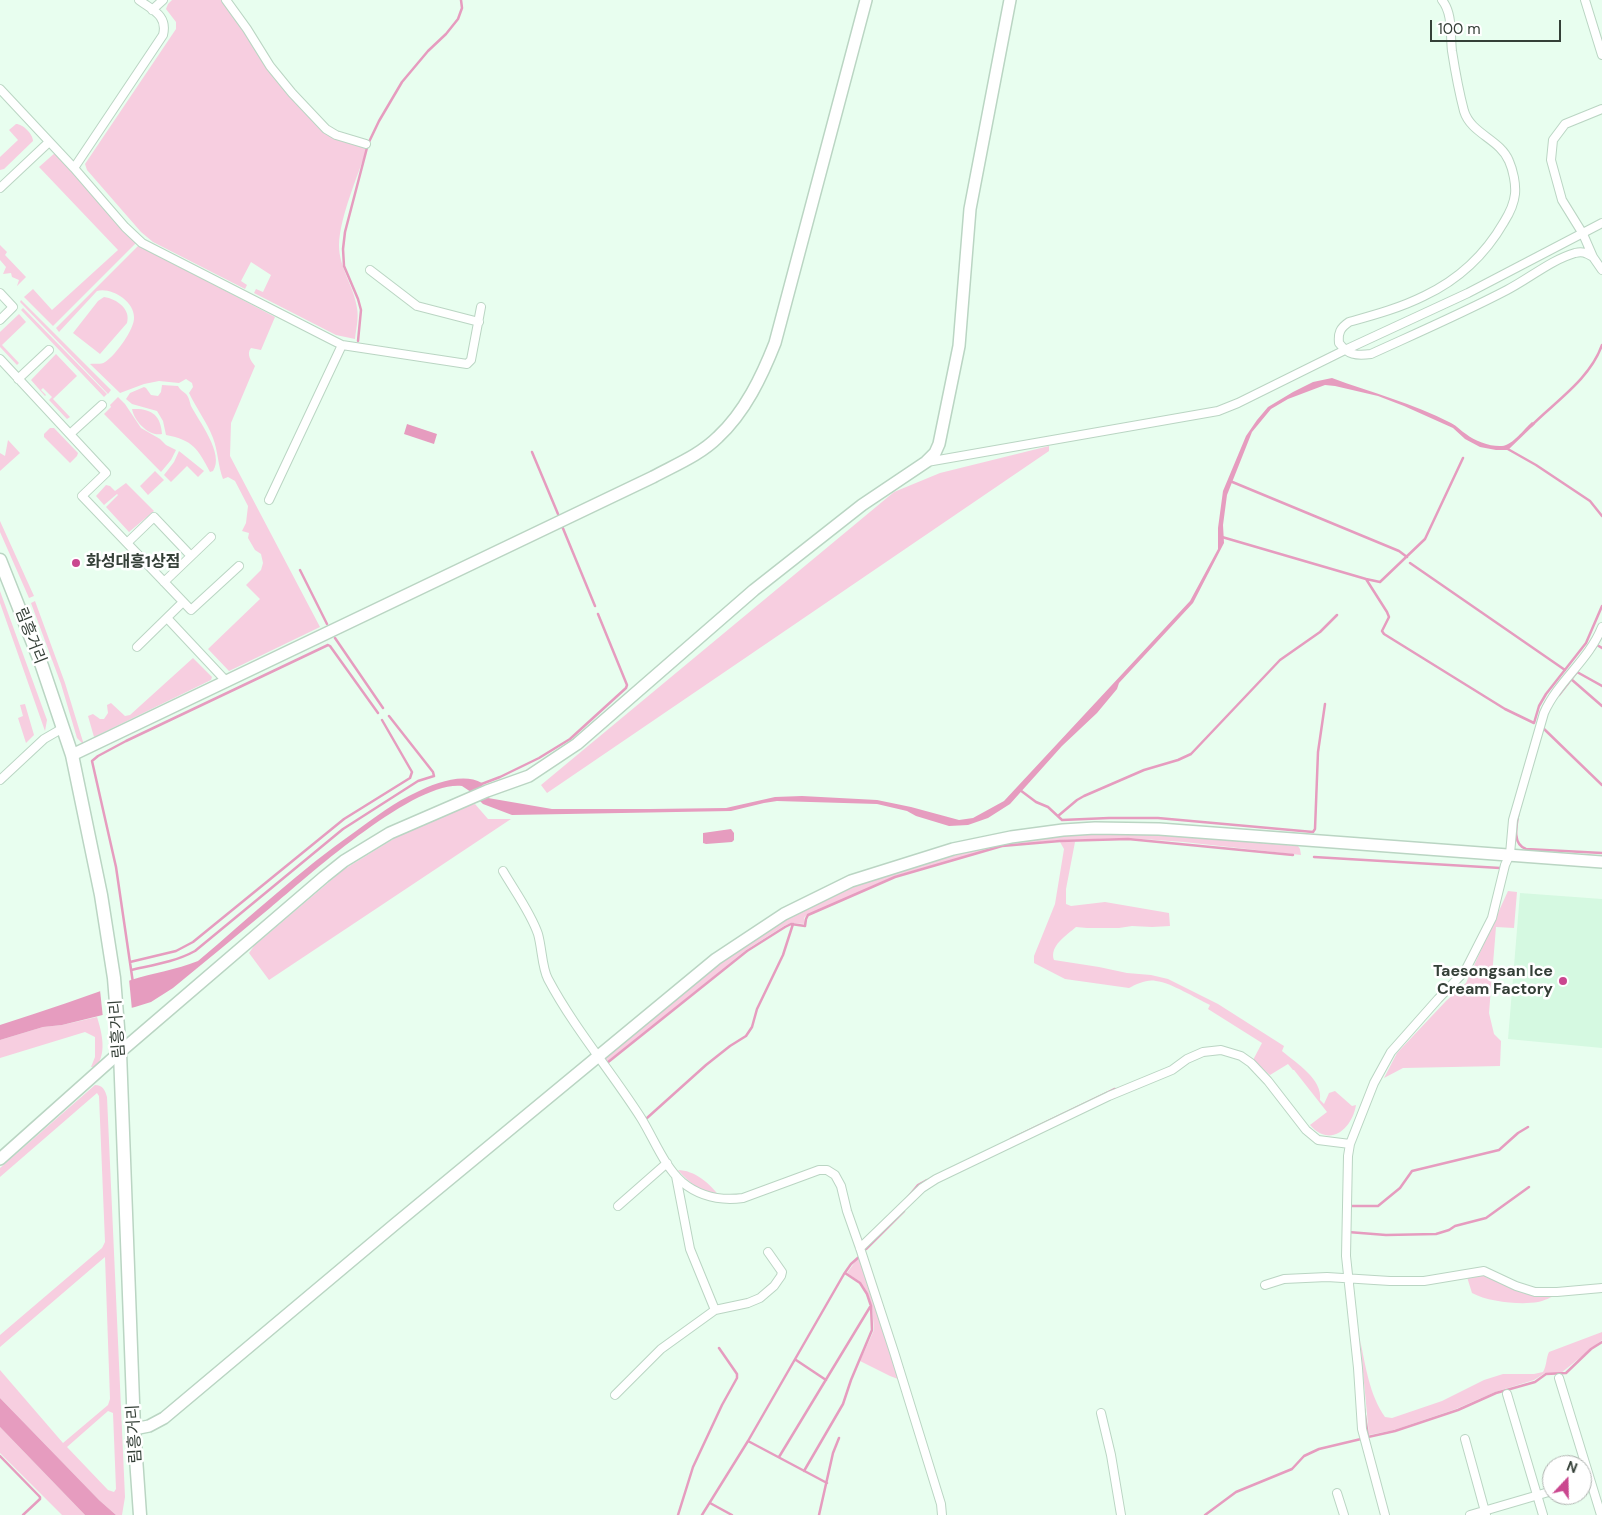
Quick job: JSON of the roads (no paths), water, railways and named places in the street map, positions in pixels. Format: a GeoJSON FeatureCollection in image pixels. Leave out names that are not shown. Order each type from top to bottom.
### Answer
{"type":"FeatureCollection","features":[{"type":"Feature","properties":{"kind":"main road","name":"림흥거리"},"geometry":{"type":"LineString","coordinates":[[0,560],[24,618],[72,755],[101,895],[114,978],[120,1052],[134,1429],[140,1515]]}},
{"type":"Feature","properties":{"kind":"street"},"geometry":{"type":"LineString","coordinates":[[74,168],[163,35],[164,21],[139,0]]}},
{"type":"Feature","properties":{"kind":"street"},"geometry":{"type":"LineString","coordinates":[[152,10],[163,0]]}},
{"type":"Feature","properties":{"kind":"street"},"geometry":{"type":"LineString","coordinates":[[226,0],[270,66],[326,129],[336,135],[366,144]]}},
{"type":"Feature","properties":{"kind":"street"},"geometry":{"type":"LineString","coordinates":[[72,755],[653,477],[695,454],[718,437],[738,414],[750,395],[767,365],[775,343],[866,0]]}},
{"type":"Feature","properties":{"kind":"street"},"geometry":{"type":"LineString","coordinates":[[0,1159],[120,1052],[344,861],[390,833],[472,797],[529,776],[577,744],[754,590],[862,505],[926,462],[935,452],[939,444],[959,346],[970,209],[1010,0]]}},
{"type":"Feature","properties":{"kind":"street"},"geometry":{"type":"LineString","coordinates":[[1442,0],[1447,6],[1450,18],[1452,51],[1464,112],[1470,124],[1498,146],[1509,160],[1515,182],[1515,195],[1510,212],[1499,232],[1472,265],[1426,296],[1402,306],[1349,322],[1342,327],[1338,334],[1339,343],[1350,353],[1359,356],[1371,354],[1509,289],[1575,253],[1584,252],[1593,257]]}},
{"type":"Feature","properties":{"kind":"street"},"geometry":{"type":"LineString","coordinates":[[1585,0],[1602,56]]}},
{"type":"Feature","properties":{"kind":"street"},"geometry":{"type":"LineString","coordinates":[[0,90],[74,168],[142,244],[342,345],[467,364],[471,360],[482,307]]}},
{"type":"Feature","properties":{"kind":"street"},"geometry":{"type":"LineString","coordinates":[[1602,109],[1566,124],[1558,132],[1551,148],[1552,167],[1562,200],[1602,270]]}},
{"type":"Feature","properties":{"kind":"street"},"geometry":{"type":"LineString","coordinates":[[1,185],[49,142]]}},
{"type":"Feature","properties":{"kind":"street"},"geometry":{"type":"LineString","coordinates":[[926,462],[1218,411],[1468,293],[1602,223]]}},
{"type":"Feature","properties":{"kind":"street"},"geometry":{"type":"LineString","coordinates":[[370,270],[417,306],[478,322]]}},
{"type":"Feature","properties":{"kind":"street"},"geometry":{"type":"LineString","coordinates":[[0,293],[13,307],[0,320]]}},
{"type":"Feature","properties":{"kind":"street"},"geometry":{"type":"LineString","coordinates":[[269,500],[342,345]]}},
{"type":"Feature","properties":{"kind":"street"},"geometry":{"type":"LineString","coordinates":[[18,379],[49,350]]}},
{"type":"Feature","properties":{"kind":"street"},"geometry":{"type":"LineString","coordinates":[[0,359],[106,473],[82,496],[191,610],[238,566]]}},
{"type":"Feature","properties":{"kind":"street"},"geometry":{"type":"LineString","coordinates":[[70,434],[102,405]]}},
{"type":"Feature","properties":{"kind":"street"},"geometry":{"type":"LineString","coordinates":[[127,543],[154,517],[191,556]]}},
{"type":"Feature","properties":{"kind":"street"},"geometry":{"type":"LineString","coordinates":[[164,582],[211,537]]}},
{"type":"Feature","properties":{"kind":"street"},"geometry":{"type":"LineString","coordinates":[[138,647],[184,602]]}},
{"type":"Feature","properties":{"kind":"street"},"geometry":{"type":"LineString","coordinates":[[167,618],[227,682]]}},
{"type":"Feature","properties":{"kind":"street"},"geometry":{"type":"LineString","coordinates":[[1385,1515],[1362,1430],[1358,1368],[1346,1256],[1346,1203],[1350,1144],[1374,1084],[1391,1052],[1438,999],[1466,971],[1492,918],[1505,865],[1510,854],[1513,820],[1548,702],[1591,650],[1602,627]]}},
{"type":"Feature","properties":{"kind":"street"},"geometry":{"type":"LineString","coordinates":[[0,780],[44,739],[63,728]]}},
{"type":"Feature","properties":{"kind":"street"},"geometry":{"type":"LineString","coordinates":[[134,1429],[149,1426],[164,1418],[402,1218],[716,960],[784,914],[850,881],[953,848],[1011,837],[1095,828],[1159,829],[1602,862]]}},
{"type":"Feature","properties":{"kind":"street"},"geometry":{"type":"LineString","coordinates":[[503,871],[537,933],[546,976],[642,1119],[667,1163],[681,1181],[703,1194],[718,1199],[731,1199],[743,1198],[819,1170],[827,1170],[835,1175],[841,1186],[847,1211],[941,1504],[942,1515]]}},
{"type":"Feature","properties":{"kind":"street"},"geometry":{"type":"LineString","coordinates":[[860,1248],[922,1188],[936,1179],[1109,1096],[1172,1070],[1187,1059],[1203,1052],[1221,1050],[1240,1056],[1251,1063],[1268,1080],[1306,1130],[1318,1140],[1350,1144]]}},
{"type":"Feature","properties":{"kind":"street"},"geometry":{"type":"LineString","coordinates":[[618,1206],[667,1163]]}},
{"type":"Feature","properties":{"kind":"street"},"geometry":{"type":"LineString","coordinates":[[676,1174],[690,1249],[715,1310]]}},
{"type":"Feature","properties":{"kind":"street"},"geometry":{"type":"LineString","coordinates":[[615,1395],[661,1349],[715,1310],[748,1303],[760,1298],[774,1286],[782,1272],[768,1252]]}},
{"type":"Feature","properties":{"kind":"street"},"geometry":{"type":"LineString","coordinates":[[1265,1285],[1284,1279],[1327,1277],[1424,1281],[1484,1271],[1534,1292],[1602,1288]]}},
{"type":"Feature","properties":{"kind":"street"},"geometry":{"type":"LineString","coordinates":[[1559,1378],[1583,1455]]}},
{"type":"Feature","properties":{"kind":"street"},"geometry":{"type":"LineString","coordinates":[[1507,1394],[1543,1515]]}},
{"type":"Feature","properties":{"kind":"street"},"geometry":{"type":"LineString","coordinates":[[1101,1413],[1111,1455],[1121,1515]]}},
{"type":"Feature","properties":{"kind":"street"},"geometry":{"type":"LineString","coordinates":[[1465,1439],[1485,1513]]}},
{"type":"Feature","properties":{"kind":"street"},"geometry":{"type":"LineString","coordinates":[[1592,1484],[1601,1515]]}},
{"type":"Feature","properties":{"kind":"street"},"geometry":{"type":"LineString","coordinates":[[1337,1493],[1344,1515]]}},
{"type":"Feature","properties":{"kind":"street"},"geometry":{"type":"LineString","coordinates":[[1470,1515],[1485,1513],[1542,1495]]}},
{"type":"Feature","properties":{"kind":"waterway"},"geometry":{"type":"LineString","coordinates":[[358,341],[361,310],[344,266],[343,249],[345,232],[368,144],[402,82],[458,19],[462,8],[461,0]]}},
{"type":"Feature","properties":{"kind":"waterway"},"geometry":{"type":"LineString","coordinates":[[1531,426],[1581,379],[1597,357],[1602,345]]}},
{"type":"Feature","properties":{"kind":"waterway"},"geometry":{"type":"LineString","coordinates":[[1506,448],[1536,465],[1590,501],[1602,516]]}},
{"type":"Feature","properties":{"kind":"waterway"},"geometry":{"type":"LineString","coordinates":[[532,452],[558,514]]}},
{"type":"Feature","properties":{"kind":"waterway"},"geometry":{"type":"LineString","coordinates":[[1366,579],[1380,582],[1425,539],[1463,458]]}},
{"type":"Feature","properties":{"kind":"waterway"},"geometry":{"type":"LineString","coordinates":[[1230,481],[1399,551],[1407,557]]}},
{"type":"Feature","properties":{"kind":"waterway"},"geometry":{"type":"LineString","coordinates":[[562,526],[595,606]]}},
{"type":"Feature","properties":{"kind":"waterway"},"geometry":{"type":"LineString","coordinates":[[1222,537],[1366,579],[1389,617],[1382,631],[1384,634],[1505,709],[1534,723],[1539,706],[1546,694],[1586,643],[1602,606]]}},
{"type":"Feature","properties":{"kind":"waterway"},"geometry":{"type":"LineString","coordinates":[[1410,563],[1565,670]]}},
{"type":"Feature","properties":{"kind":"waterway"},"geometry":{"type":"LineString","coordinates":[[300,570],[327,624]]}},
{"type":"Feature","properties":{"kind":"waterway"},"geometry":{"type":"LineString","coordinates":[[479,785],[539,758],[570,739],[626,688],[627,685],[598,614]]}},
{"type":"Feature","properties":{"kind":"waterway"},"geometry":{"type":"LineString","coordinates":[[1058,816],[1084,796],[1144,770],[1191,754],[1280,660],[1320,632],[1337,615]]}},
{"type":"Feature","properties":{"kind":"waterway"},"geometry":{"type":"LineString","coordinates":[[335,638],[383,708]]}},
{"type":"Feature","properties":{"kind":"waterway"},"geometry":{"type":"LineString","coordinates":[[133,983],[116,867],[92,761],[126,741],[328,645],[378,713]]}},
{"type":"Feature","properties":{"kind":"waterway"},"geometry":{"type":"LineString","coordinates":[[1597,645],[1602,648]]}},
{"type":"Feature","properties":{"kind":"waterway"},"geometry":{"type":"LineString","coordinates":[[1588,657],[1597,645]]}},
{"type":"Feature","properties":{"kind":"waterway"},"geometry":{"type":"LineString","coordinates":[[1577,672],[1602,686]]}},
{"type":"Feature","properties":{"kind":"waterway"},"geometry":{"type":"LineString","coordinates":[[1559,695],[1577,672]]}},
{"type":"Feature","properties":{"kind":"waterway"},"geometry":{"type":"LineString","coordinates":[[1571,679],[1602,706]]}},
{"type":"Feature","properties":{"kind":"waterway"},"geometry":{"type":"LineString","coordinates":[[1020,790],[1036,802],[1048,807],[1062,820],[1158,818],[1313,832],[1315,829],[1318,752],[1325,704]]}},
{"type":"Feature","properties":{"kind":"waterway"},"geometry":{"type":"LineString","coordinates":[[131,970],[172,961],[195,951],[343,829],[418,781],[434,776],[433,772],[389,716]]}},
{"type":"Feature","properties":{"kind":"waterway"},"geometry":{"type":"LineString","coordinates":[[130,962],[176,951],[193,942],[344,819],[410,778],[412,772],[382,720]]}},
{"type":"Feature","properties":{"kind":"waterway"},"geometry":{"type":"LineString","coordinates":[[1542,727],[1602,785]]}},
{"type":"Feature","properties":{"kind":"waterway"},"geometry":{"type":"LineString","coordinates":[[1519,810],[1516,827],[1517,838],[1518,843],[1526,849],[1602,853]]}},
{"type":"Feature","properties":{"kind":"waterway"},"geometry":{"type":"LineString","coordinates":[[607,1063],[747,951],[791,924],[805,926],[808,915],[895,877],[1002,846],[1060,841],[1128,839],[1293,855]]}},
{"type":"Feature","properties":{"kind":"waterway"},"geometry":{"type":"LineString","coordinates":[[1314,857],[1500,868]]}},
{"type":"Feature","properties":{"kind":"waterway"},"geometry":{"type":"LineString","coordinates":[[647,1118],[706,1065],[746,1036],[752,1027],[757,1009],[783,955],[793,924]]}},
{"type":"Feature","properties":{"kind":"waterway"},"geometry":{"type":"LineString","coordinates":[[1011,1139],[1115,1089]]}},
{"type":"Feature","properties":{"kind":"waterway"},"geometry":{"type":"LineString","coordinates":[[1349,1206],[1378,1206],[1400,1188],[1412,1171],[1499,1150],[1518,1133],[1528,1127]]}},
{"type":"Feature","properties":{"kind":"waterway"},"geometry":{"type":"LineString","coordinates":[[903,1203],[918,1185],[927,1180]]}},
{"type":"Feature","properties":{"kind":"waterway"},"geometry":{"type":"LineString","coordinates":[[1348,1232],[1386,1235],[1436,1234],[1455,1226],[1486,1218],[1529,1187]]}},
{"type":"Feature","properties":{"kind":"waterway"},"geometry":{"type":"LineString","coordinates":[[866,1249],[904,1211]]}},
{"type":"Feature","properties":{"kind":"waterway"},"geometry":{"type":"LineString","coordinates":[[702,1515],[748,1441],[844,1274],[860,1256]]}},
{"type":"Feature","properties":{"kind":"waterway"},"geometry":{"type":"LineString","coordinates":[[804,1471],[843,1404],[872,1330],[871,1306],[867,1294],[860,1283],[845,1273]]}},
{"type":"Feature","properties":{"kind":"waterway"},"geometry":{"type":"LineString","coordinates":[[779,1457],[870,1307]]}},
{"type":"Feature","properties":{"kind":"waterway"},"geometry":{"type":"LineString","coordinates":[[1364,1409],[1368,1437],[1395,1431],[1458,1410],[1496,1393],[1535,1382],[1546,1374],[1566,1373],[1591,1349],[1602,1342]]}},
{"type":"Feature","properties":{"kind":"waterway"},"geometry":{"type":"LineString","coordinates":[[678,1515],[693,1467],[737,1378],[737,1374],[719,1348]]}},
{"type":"Feature","properties":{"kind":"waterway"},"geometry":{"type":"LineString","coordinates":[[796,1360],[826,1380]]}},
{"type":"Feature","properties":{"kind":"waterway"},"geometry":{"type":"LineString","coordinates":[[819,1515],[833,1453],[839,1438]]}},
{"type":"Feature","properties":{"kind":"waterway"},"geometry":{"type":"LineString","coordinates":[[1205,1515],[1236,1492],[1292,1469],[1304,1456],[1319,1449],[1361,1439]]}},
{"type":"Feature","properties":{"kind":"waterway"},"geometry":{"type":"LineString","coordinates":[[748,1441],[827,1483]]}},
{"type":"Feature","properties":{"kind":"waterway"},"geometry":{"type":"LineString","coordinates":[[0,1456],[40,1497],[23,1515]]}},
{"type":"Feature","properties":{"kind":"waterway"},"geometry":{"type":"LineString","coordinates":[[710,1503],[732,1515]]}},
{"type":"Feature","properties":{"kind":"place","name":"화성대흥1상점"},"geometry":{"type":"Point","coordinates":[76,563]}},
{"type":"Feature","properties":{"kind":"place","name":"Taesongsan Ice Cream Factory"},"geometry":{"type":"Point","coordinates":[1563,981]}}]}
